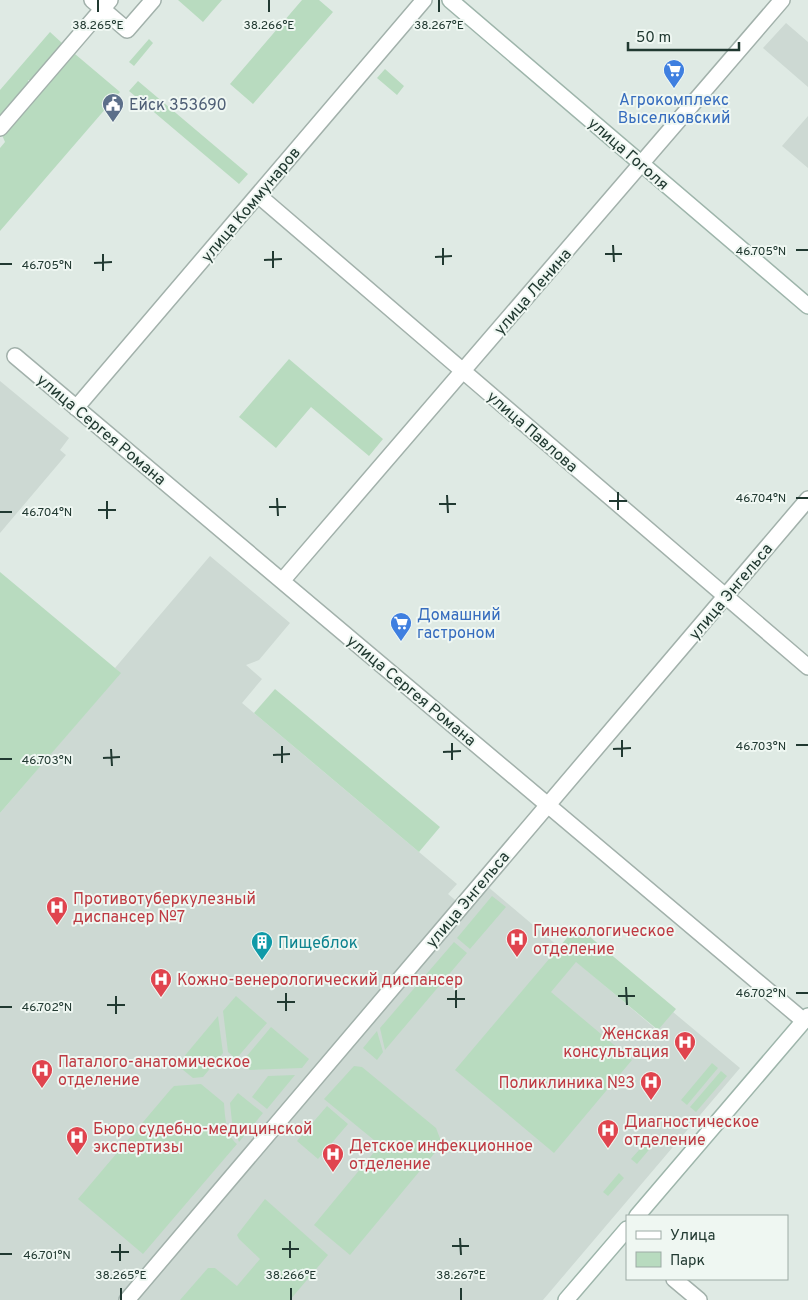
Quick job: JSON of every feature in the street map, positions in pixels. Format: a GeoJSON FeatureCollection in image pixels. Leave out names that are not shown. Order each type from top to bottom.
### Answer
{"type":"FeatureCollection","features":[{"type":"Feature","properties":{"kind":"street"},"geometry":{"type":"LineString","coordinates":[[0,128],[102,3],[127,30],[153,0]]}},
{"type":"Feature","properties":{"kind":"street","name":"улица Коммунаров"},"geometry":{"type":"LineString","coordinates":[[76,408],[424,0]]}},
{"type":"Feature","properties":{"kind":"street","name":"улица Гоголя"},"geometry":{"type":"LineString","coordinates":[[450,0],[808,306]]}},
{"type":"Feature","properties":{"kind":"street","name":"улица Ленина"},"geometry":{"type":"LineString","coordinates":[[282,581],[782,0]]}},
{"type":"Feature","properties":{"kind":"street","name":"улица Павлова"},"geometry":{"type":"LineString","coordinates":[[258,195],[808,667]]}},
{"type":"Feature","properties":{"kind":"street","name":"улица Сергея Романа"},"geometry":{"type":"LineString","coordinates":[[15,356],[548,805],[807,1020]]}},
{"type":"Feature","properties":{"kind":"street","name":"улица Энгельса"},"geometry":{"type":"LineString","coordinates":[[127,1300],[808,499]]}},
{"type":"Feature","properties":{"kind":"street"},"geometry":{"type":"LineString","coordinates":[[638,1215],[807,1020]]}},
{"type":"Feature","properties":{"kind":"street"},"geometry":{"type":"LineString","coordinates":[[566,1300],[625,1233]]}},
{"type":"Feature","properties":{"kind":"street"},"geometry":{"type":"LineString","coordinates":[[675,1280],[698,1300]]}},
{"type":"Feature","properties":{"kind":"shaded area"},"geometry":{"type":"Polygon","coordinates":[[[786,23],[808,42],[808,87],[763,48],[786,23]]]}},
{"type":"Feature","properties":{"kind":"shaded area"},"geometry":{"type":"Polygon","coordinates":[[[808,116],[808,168],[782,146],[808,116]]]}},
{"type":"Feature","properties":{"kind":"shaded area"},"geometry":{"type":"Polygon","coordinates":[[[0,381],[69,438],[60,450],[66,455],[0,533],[0,381]]]}},
{"type":"Feature","properties":{"kind":"shaded area"},"geometry":{"type":"Polygon","coordinates":[[[210,556],[290,623],[259,660],[246,665],[262,679],[242,703],[457,884],[448,894],[467,910],[487,886],[657,1030],[673,1012],[740,1068],[543,1300],[0,1300],[0,813],[120,673],[115,668],[210,556]]]}},
{"type":"Feature","properties":{"kind":"green space"},"geometry":{"type":"Polygon","coordinates":[[[178,0],[222,0],[203,22],[178,0]]]}},
{"type":"Feature","properties":{"kind":"green space"},"geometry":{"type":"Polygon","coordinates":[[[302,0],[319,0],[333,12],[253,104],[230,84],[302,0]]]}},
{"type":"Feature","properties":{"kind":"green space"},"geometry":{"type":"Polygon","coordinates":[[[50,32],[62,43],[34,80],[28,80],[28,86],[0,119],[0,90],[50,32]]]}},
{"type":"Feature","properties":{"kind":"green space"},"geometry":{"type":"Polygon","coordinates":[[[149,39],[153,43],[134,66],[129,62],[149,39]]]}},
{"type":"Feature","properties":{"kind":"green space"},"geometry":{"type":"Polygon","coordinates":[[[75,54],[120,92],[0,231],[0,148],[5,142],[2,135],[58,69],[60,71],[75,54]]]}},
{"type":"Feature","properties":{"kind":"green space"},"geometry":{"type":"Polygon","coordinates":[[[385,69],[404,86],[397,95],[377,78],[385,69]]]}},
{"type":"Feature","properties":{"kind":"green space"},"geometry":{"type":"Polygon","coordinates":[[[138,81],[248,174],[239,184],[129,91],[138,81]]]}},
{"type":"Feature","properties":{"kind":"green space"},"geometry":{"type":"Polygon","coordinates":[[[289,359],[383,439],[369,456],[311,407],[276,448],[239,417],[289,359]]]}},
{"type":"Feature","properties":{"kind":"green space"},"geometry":{"type":"Polygon","coordinates":[[[0,572],[121,673],[0,813],[0,572]]]}},
{"type":"Feature","properties":{"kind":"green space"},"geometry":{"type":"Polygon","coordinates":[[[275,689],[440,827],[419,852],[254,713],[275,689]]]}},
{"type":"Feature","properties":{"kind":"green space"},"geometry":{"type":"Polygon","coordinates":[[[492,896],[506,907],[470,949],[457,938],[492,896]]]}},
{"type":"Feature","properties":{"kind":"green space"},"geometry":{"type":"Polygon","coordinates":[[[577,926],[676,1009],[658,1030],[576,962],[551,992],[632,1060],[554,1153],[455,1070],[577,926]]]}},
{"type":"Feature","properties":{"kind":"green space"},"geometry":{"type":"Polygon","coordinates":[[[454,942],[467,953],[385,1050],[380,1028],[454,942]]]}},
{"type":"Feature","properties":{"kind":"green space"},"geometry":{"type":"Polygon","coordinates":[[[236,996],[267,1023],[236,1059],[228,1052],[223,1011],[236,996]]]}},
{"type":"Feature","properties":{"kind":"green space"},"geometry":{"type":"Polygon","coordinates":[[[218,1016],[223,1053],[203,1077],[193,1078],[177,1065],[218,1016]]]}},
{"type":"Feature","properties":{"kind":"green space"},"geometry":{"type":"Polygon","coordinates":[[[271,1027],[309,1059],[302,1068],[250,1070],[241,1063],[271,1027]]]}},
{"type":"Feature","properties":{"kind":"green space"},"geometry":{"type":"Polygon","coordinates":[[[377,1031],[383,1052],[377,1060],[363,1048],[377,1031]]]}},
{"type":"Feature","properties":{"kind":"green space"},"geometry":{"type":"Polygon","coordinates":[[[712,1063],[718,1068],[687,1105],[681,1100],[712,1063]]]}},
{"type":"Feature","properties":{"kind":"green space"},"geometry":{"type":"Polygon","coordinates":[[[354,1066],[362,1067],[436,1128],[441,1141],[438,1149],[350,1255],[314,1225],[380,1145],[324,1099],[354,1066]]]}},
{"type":"Feature","properties":{"kind":"green space"},"geometry":{"type":"Polygon","coordinates":[[[721,1071],[727,1076],[696,1112],[690,1107],[721,1071]]]}},
{"type":"Feature","properties":{"kind":"green space"},"geometry":{"type":"Polygon","coordinates":[[[295,1075],[267,1109],[252,1097],[268,1076],[295,1075]]]}},
{"type":"Feature","properties":{"kind":"green space"},"geometry":{"type":"Polygon","coordinates":[[[201,1084],[224,1103],[228,1131],[237,1144],[143,1254],[78,1199],[174,1086],[201,1084]]]}},
{"type":"Feature","properties":{"kind":"green space"},"geometry":{"type":"Polygon","coordinates":[[[238,1093],[263,1113],[239,1142],[232,1122],[230,1103],[238,1093]]]}},
{"type":"Feature","properties":{"kind":"green space"},"geometry":{"type":"Polygon","coordinates":[[[327,1106],[348,1124],[318,1159],[297,1141],[327,1106]]]}},
{"type":"Feature","properties":{"kind":"green space"},"geometry":{"type":"Polygon","coordinates":[[[647,1141],[653,1145],[637,1164],[631,1159],[647,1141]]]}},
{"type":"Feature","properties":{"kind":"green space"},"geometry":{"type":"Polygon","coordinates":[[[619,1173],[624,1178],[608,1196],[603,1192],[619,1173]]]}},
{"type":"Feature","properties":{"kind":"green space"},"geometry":{"type":"Polygon","coordinates":[[[265,1199],[328,1255],[290,1300],[180,1300],[208,1268],[215,1268],[237,1286],[260,1259],[237,1235],[265,1199]]]}},
{"type":"Feature","properties":{"kind":"place","name":"Агрокомплекс Выселковский"},"geometry":{"type":"Point","coordinates":[674,89]}},
{"type":"Feature","properties":{"kind":"place","name":"Ейск 353690"},"geometry":{"type":"Point","coordinates":[113,123]}},
{"type":"Feature","properties":{"kind":"place","name":"Домашний гастроном"},"geometry":{"type":"Point","coordinates":[401,642]}},
{"type":"Feature","properties":{"kind":"place","name":"Противотуберкулезный диспансер №7"},"geometry":{"type":"Point","coordinates":[57,926]}},
{"type":"Feature","properties":{"kind":"place","name":"Гинекологическое отделение"},"geometry":{"type":"Point","coordinates":[517,958]}},
{"type":"Feature","properties":{"kind":"place","name":"Пищеблок"},"geometry":{"type":"Point","coordinates":[262,961]}},
{"type":"Feature","properties":{"kind":"place","name":"Кожно-венерологический диспансер"},"geometry":{"type":"Point","coordinates":[161,998]}},
{"type":"Feature","properties":{"kind":"place","name":"Женская консультация"},"geometry":{"type":"Point","coordinates":[685,1061]}},
{"type":"Feature","properties":{"kind":"place","name":"Паталого-анатомическое отделение"},"geometry":{"type":"Point","coordinates":[42,1089]}},
{"type":"Feature","properties":{"kind":"place","name":"Поликлиника №3"},"geometry":{"type":"Point","coordinates":[651,1101]}},
{"type":"Feature","properties":{"kind":"place","name":"Диагностическое отделение"},"geometry":{"type":"Point","coordinates":[608,1149]}},
{"type":"Feature","properties":{"kind":"place","name":"Бюро судебно-медицинской экспертизы"},"geometry":{"type":"Point","coordinates":[77,1156]}},
{"type":"Feature","properties":{"kind":"place","name":"Детское инфекционное отделение"},"geometry":{"type":"Point","coordinates":[333,1173]}}]}
